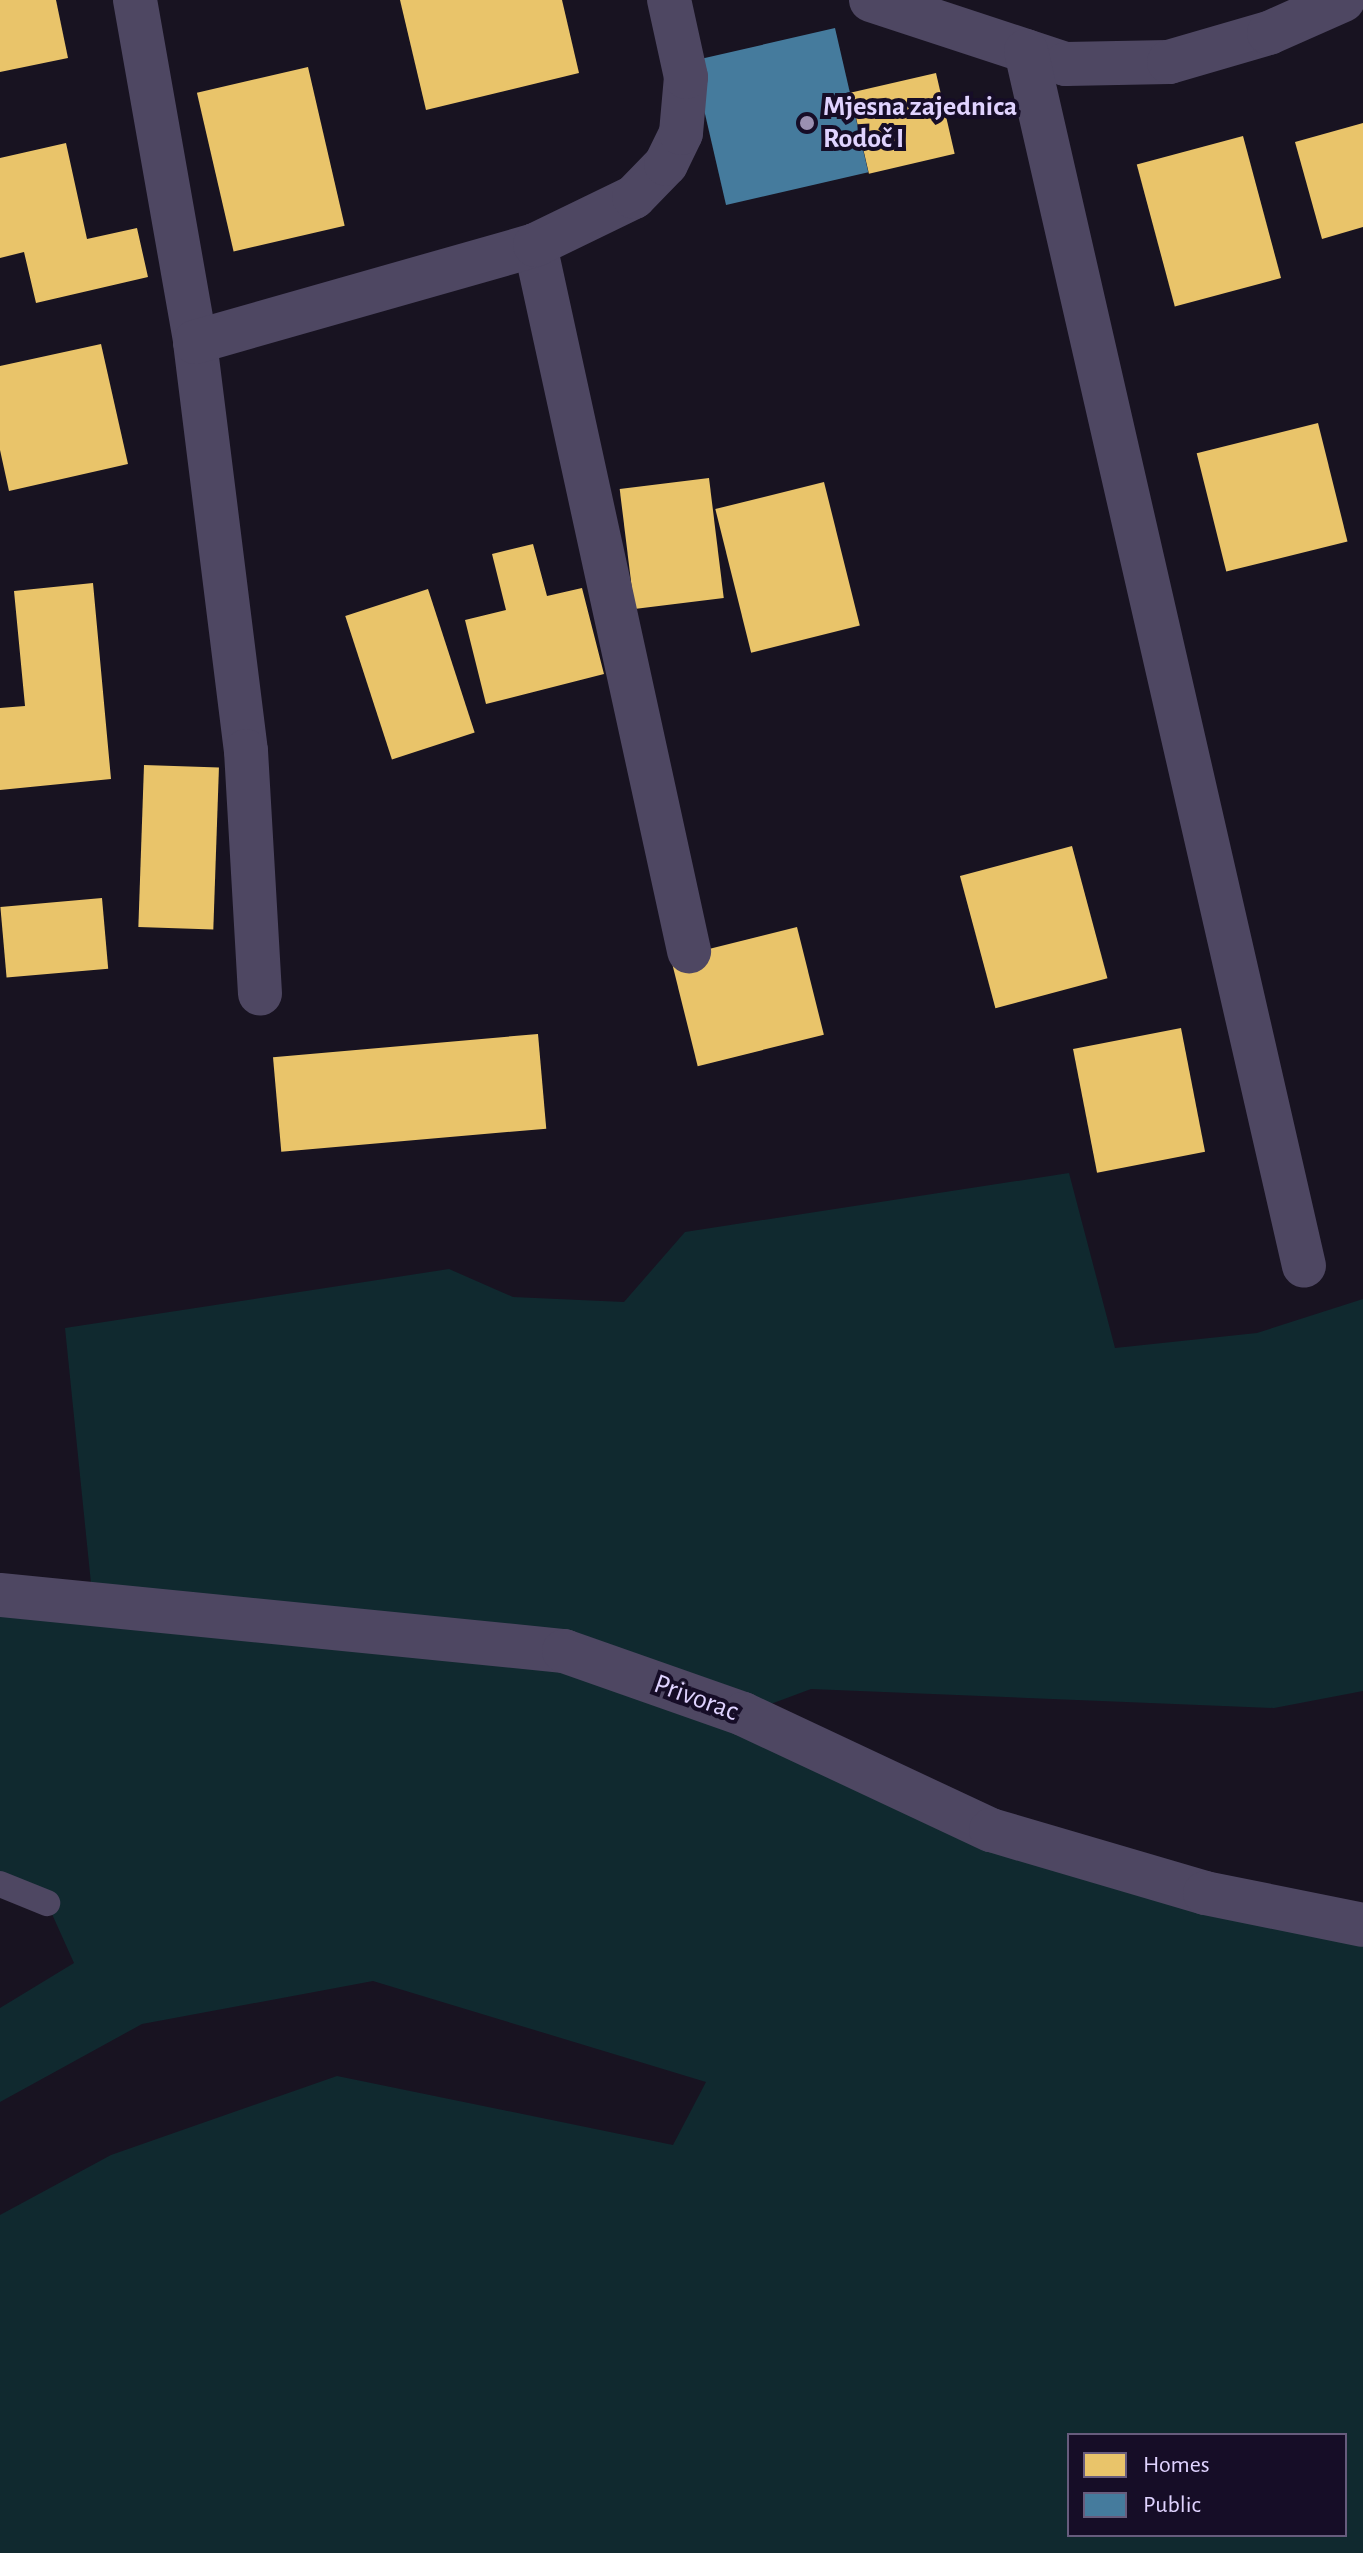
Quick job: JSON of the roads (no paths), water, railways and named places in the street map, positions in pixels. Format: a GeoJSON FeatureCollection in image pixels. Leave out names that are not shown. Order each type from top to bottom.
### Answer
{"type":"FeatureCollection","features":[{"type":"Feature","properties":{"kind":"street"},"geometry":{"type":"LineString","coordinates":[[135,0],[195,342],[246,751],[260,994]]}},
{"type":"Feature","properties":{"kind":"street"},"geometry":{"type":"LineString","coordinates":[[195,342],[535,245],[634,197],[666,164],[681,133],[686,77],[669,0]]}},
{"type":"Feature","properties":{"kind":"street"},"geometry":{"type":"LineString","coordinates":[[871,0],[1066,64],[1169,62],[1269,33],[1343,0]]}},
{"type":"Feature","properties":{"kind":"street"},"geometry":{"type":"LineString","coordinates":[[1026,51],[1304,1266]]}},
{"type":"Feature","properties":{"kind":"street"},"geometry":{"type":"LineString","coordinates":[[535,245],[689,951]]}},
{"type":"Feature","properties":{"kind":"street","name":"Privorac"},"geometry":{"type":"LineString","coordinates":[[0,1595],[564,1651],[743,1714],[991,1830],[1205,1893],[1363,1925]]}},
{"type":"Feature","properties":{"kind":"lane"},"geometry":{"type":"LineString","coordinates":[[0,1884],[47,1903]]}},
{"type":"Feature","properties":{"kind":"place","name":"Mjesna zajednica Rodoč I"},"geometry":{"type":"Point","coordinates":[807,123]}}]}
